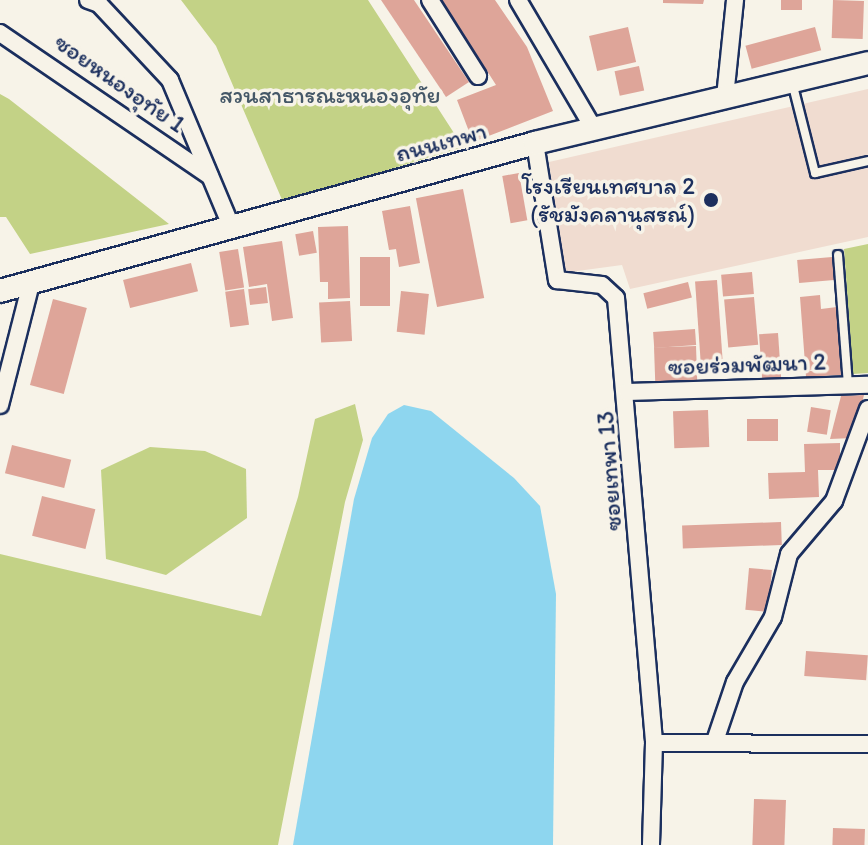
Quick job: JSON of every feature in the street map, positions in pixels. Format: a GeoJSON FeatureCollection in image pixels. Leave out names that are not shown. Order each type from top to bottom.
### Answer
{"type":"FeatureCollection","features":[{"type":"Feature","properties":{"kind":"street"},"geometry":{"type":"LineString","coordinates":[[430,0],[478,76]]}},
{"type":"Feature","properties":{"kind":"street"},"geometry":{"type":"LineString","coordinates":[[518,0],[594,129]]}},
{"type":"Feature","properties":{"kind":"street"},"geometry":{"type":"LineString","coordinates":[[725,97],[735,0]]}},
{"type":"Feature","properties":{"kind":"street"},"geometry":{"type":"LineString","coordinates":[[96,1],[170,80],[232,228]]}},
{"type":"Feature","properties":{"kind":"street","name":"ซอยหนองอุทัย 1"},"geometry":{"type":"LineString","coordinates":[[0,33],[210,177]]}},
{"type":"Feature","properties":{"kind":"street","name":"ถนนเทพา"},"geometry":{"type":"LineString","coordinates":[[0,291],[232,228],[293,205],[466,154],[535,143],[868,63]]}},
{"type":"Feature","properties":{"kind":"street","name":"ซอยเทพา 13"},"geometry":{"type":"LineString","coordinates":[[535,143],[552,269],[557,280],[612,289],[627,392],[654,743],[651,845]]}},
{"type":"Feature","properties":{"kind":"street"},"geometry":{"type":"LineString","coordinates":[[0,405],[31,283]]}},
{"type":"Feature","properties":{"kind":"street","name":"ซอยร่วมพัฒนา 2"},"geometry":{"type":"LineString","coordinates":[[627,392],[868,385]]}},
{"type":"Feature","properties":{"kind":"street"},"geometry":{"type":"LineString","coordinates":[[715,741],[735,682],[773,617],[789,554],[834,501],[868,409]]}},
{"type":"Feature","properties":{"kind":"street"},"geometry":{"type":"LineString","coordinates":[[654,743],[868,744]]}},
{"type":"Feature","properties":{"kind":"lane"},"geometry":{"type":"LineString","coordinates":[[792,81],[815,173],[868,161]]}},
{"type":"Feature","properties":{"kind":"lane"},"geometry":{"type":"LineString","coordinates":[[838,255],[848,385]]}},
{"type":"Feature","properties":{"kind":"shaded area","name":"โรงเรียนเทศบาล 2 (รัชมังคลานุสรณ์)"},"geometry":{"type":"Polygon","coordinates":[[[868,89],[868,237],[630,289],[622,265],[570,272],[562,268],[549,162],[868,89]]]}},
{"type":"Feature","properties":{"kind":"green space","name":"สวนสาธารณะหนองอุทัย"},"geometry":{"type":"Polygon","coordinates":[[[181,0],[368,0],[463,147],[283,202],[216,46],[181,0]]]}},
{"type":"Feature","properties":{"kind":"green space"},"geometry":{"type":"Polygon","coordinates":[[[0,94],[169,224],[30,254],[6,217],[0,217],[0,94]]]}},
{"type":"Feature","properties":{"kind":"green space"},"geometry":{"type":"Polygon","coordinates":[[[868,244],[868,373],[853,374],[844,249],[868,244]]]}},
{"type":"Feature","properties":{"kind":"green space"},"geometry":{"type":"Polygon","coordinates":[[[355,404],[363,440],[345,502],[278,845],[0,845],[0,554],[261,616],[298,497],[315,419],[355,404]]]}},
{"type":"Feature","properties":{"kind":"green space"},"geometry":{"type":"Polygon","coordinates":[[[150,447],[205,451],[246,469],[247,518],[166,575],[106,559],[101,470],[150,447]]]}},
{"type":"Feature","properties":{"kind":"water"},"geometry":{"type":"Polygon","coordinates":[[[404,405],[431,411],[514,478],[540,506],[556,594],[553,845],[293,845],[354,499],[372,438],[388,414],[404,405]]]}},
{"type":"Feature","properties":{"kind":"building"},"geometry":{"type":"Polygon","coordinates":[[[381,0],[414,0],[469,82],[446,97],[381,0]]]}},
{"type":"Feature","properties":{"kind":"building"},"geometry":{"type":"Polygon","coordinates":[[[442,0],[495,0],[527,47],[553,111],[473,142],[457,100],[496,85],[442,0]]]}},
{"type":"Feature","properties":{"kind":"building"},"geometry":{"type":"Polygon","coordinates":[[[663,0],[704,0],[703,4],[663,3],[663,0]]]}},
{"type":"Feature","properties":{"kind":"building"},"geometry":{"type":"Polygon","coordinates":[[[781,0],[802,0],[802,10],[781,10],[781,0]]]}},
{"type":"Feature","properties":{"kind":"building"},"geometry":{"type":"Polygon","coordinates":[[[833,0],[864,1],[863,39],[832,38],[833,0]]]}},
{"type":"Feature","properties":{"kind":"building"},"geometry":{"type":"Polygon","coordinates":[[[628,27],[636,62],[597,71],[589,36],[628,27]]]}},
{"type":"Feature","properties":{"kind":"building"},"geometry":{"type":"Polygon","coordinates":[[[815,27],[821,50],[752,69],[745,46],[815,27]]]}},
{"type":"Feature","properties":{"kind":"building"},"geometry":{"type":"Polygon","coordinates":[[[639,66],[644,90],[620,96],[615,71],[639,66]]]}},
{"type":"Feature","properties":{"kind":"building"},"geometry":{"type":"Polygon","coordinates":[[[519,173],[527,220],[511,223],[502,176],[519,173]]]}},
{"type":"Feature","properties":{"kind":"building"},"geometry":{"type":"Polygon","coordinates":[[[463,189],[484,298],[437,307],[416,198],[463,189]]]}},
{"type":"Feature","properties":{"kind":"building"},"geometry":{"type":"Polygon","coordinates":[[[410,206],[420,263],[399,267],[396,249],[389,250],[382,211],[410,206]]]}},
{"type":"Feature","properties":{"kind":"building"},"geometry":{"type":"Polygon","coordinates":[[[348,226],[350,298],[328,299],[328,282],[320,282],[318,227],[348,226]]]}},
{"type":"Feature","properties":{"kind":"building"},"geometry":{"type":"Polygon","coordinates":[[[313,231],[317,253],[299,256],[295,234],[313,231]]]}},
{"type":"Feature","properties":{"kind":"building"},"geometry":{"type":"Polygon","coordinates":[[[282,241],[293,318],[272,321],[267,284],[249,287],[243,247],[282,241]]]}},
{"type":"Feature","properties":{"kind":"building"},"geometry":{"type":"Polygon","coordinates":[[[238,249],[244,288],[225,290],[219,252],[238,249]]]}},
{"type":"Feature","properties":{"kind":"building"},"geometry":{"type":"Polygon","coordinates":[[[360,257],[390,257],[390,306],[360,306],[360,257]]]}},
{"type":"Feature","properties":{"kind":"building"},"geometry":{"type":"Polygon","coordinates":[[[832,257],[834,280],[799,283],[797,260],[832,257]]]}},
{"type":"Feature","properties":{"kind":"building"},"geometry":{"type":"Polygon","coordinates":[[[191,263],[198,291],[130,308],[123,280],[191,263]]]}},
{"type":"Feature","properties":{"kind":"building"},"geometry":{"type":"Polygon","coordinates":[[[752,272],[754,294],[723,297],[721,275],[752,272]]]}},
{"type":"Feature","properties":{"kind":"building"},"geometry":{"type":"Polygon","coordinates":[[[717,280],[723,365],[701,366],[695,282],[717,280]]]}},
{"type":"Feature","properties":{"kind":"building"},"geometry":{"type":"Polygon","coordinates":[[[688,282],[692,298],[647,309],[643,293],[688,282]]]}},
{"type":"Feature","properties":{"kind":"building"},"geometry":{"type":"Polygon","coordinates":[[[266,287],[268,303],[250,305],[248,289],[266,287]]]}},
{"type":"Feature","properties":{"kind":"building"},"geometry":{"type":"Polygon","coordinates":[[[244,289],[249,325],[230,327],[225,292],[244,289]]]}},
{"type":"Feature","properties":{"kind":"building"},"geometry":{"type":"Polygon","coordinates":[[[401,291],[429,294],[425,335],[397,332],[401,291]]]}},
{"type":"Feature","properties":{"kind":"building"},"geometry":{"type":"Polygon","coordinates":[[[820,295],[821,309],[837,307],[841,375],[806,377],[800,297],[820,295]]]}},
{"type":"Feature","properties":{"kind":"building"},"geometry":{"type":"Polygon","coordinates":[[[754,297],[758,345],[728,347],[724,300],[754,297]]]}},
{"type":"Feature","properties":{"kind":"building"},"geometry":{"type":"Polygon","coordinates":[[[53,299],[87,308],[64,394],[30,385],[53,299]]]}},
{"type":"Feature","properties":{"kind":"building"},"geometry":{"type":"Polygon","coordinates":[[[350,301],[352,341],[321,343],[319,303],[350,301]]]}},
{"type":"Feature","properties":{"kind":"building"},"geometry":{"type":"Polygon","coordinates":[[[695,329],[696,345],[654,348],[653,332],[695,329]]]}},
{"type":"Feature","properties":{"kind":"building"},"geometry":{"type":"Polygon","coordinates":[[[778,333],[781,378],[762,379],[759,334],[778,333]]]}},
{"type":"Feature","properties":{"kind":"building"},"geometry":{"type":"Polygon","coordinates":[[[696,346],[697,381],[655,382],[654,347],[696,346]]]}},
{"type":"Feature","properties":{"kind":"building"},"geometry":{"type":"Polygon","coordinates":[[[864,395],[853,438],[830,439],[841,396],[864,395]]]}},
{"type":"Feature","properties":{"kind":"building"},"geometry":{"type":"Polygon","coordinates":[[[811,407],[831,410],[827,435],[807,432],[811,407]]]}},
{"type":"Feature","properties":{"kind":"building"},"geometry":{"type":"Polygon","coordinates":[[[708,410],[709,447],[674,448],[673,411],[708,410]]]}},
{"type":"Feature","properties":{"kind":"building"},"geometry":{"type":"Polygon","coordinates":[[[747,419],[778,419],[778,441],[747,441],[747,419]]]}},
{"type":"Feature","properties":{"kind":"building"},"geometry":{"type":"Polygon","coordinates":[[[840,443],[840,470],[818,470],[819,497],[769,499],[768,473],[805,472],[804,444],[840,443]]]}},
{"type":"Feature","properties":{"kind":"building"},"geometry":{"type":"Polygon","coordinates":[[[12,445],[71,460],[64,488],[5,473],[12,445]]]}},
{"type":"Feature","properties":{"kind":"building"},"geometry":{"type":"Polygon","coordinates":[[[42,496],[95,509],[85,549],[32,536],[42,496]]]}},
{"type":"Feature","properties":{"kind":"building"},"geometry":{"type":"Polygon","coordinates":[[[781,522],[782,545],[683,548],[682,525],[781,522]]]}},
{"type":"Feature","properties":{"kind":"building"},"geometry":{"type":"Polygon","coordinates":[[[749,568],[772,570],[768,612],[745,610],[749,568]]]}},
{"type":"Feature","properties":{"kind":"building"},"geometry":{"type":"Polygon","coordinates":[[[806,651],[868,655],[866,680],[804,676],[806,651]]]}},
{"type":"Feature","properties":{"kind":"building"},"geometry":{"type":"Polygon","coordinates":[[[754,799],[786,800],[784,845],[752,845],[754,799]]]}},
{"type":"Feature","properties":{"kind":"building"},"geometry":{"type":"Polygon","coordinates":[[[833,828],[865,829],[864,845],[832,845],[833,828]]]}},
{"type":"Feature","properties":{"kind":"place","name":"โรงเรียนเทศบาล 2 (รัชมังคลานุสรณ์)"},"geometry":{"type":"Point","coordinates":[711,200]}}]}
